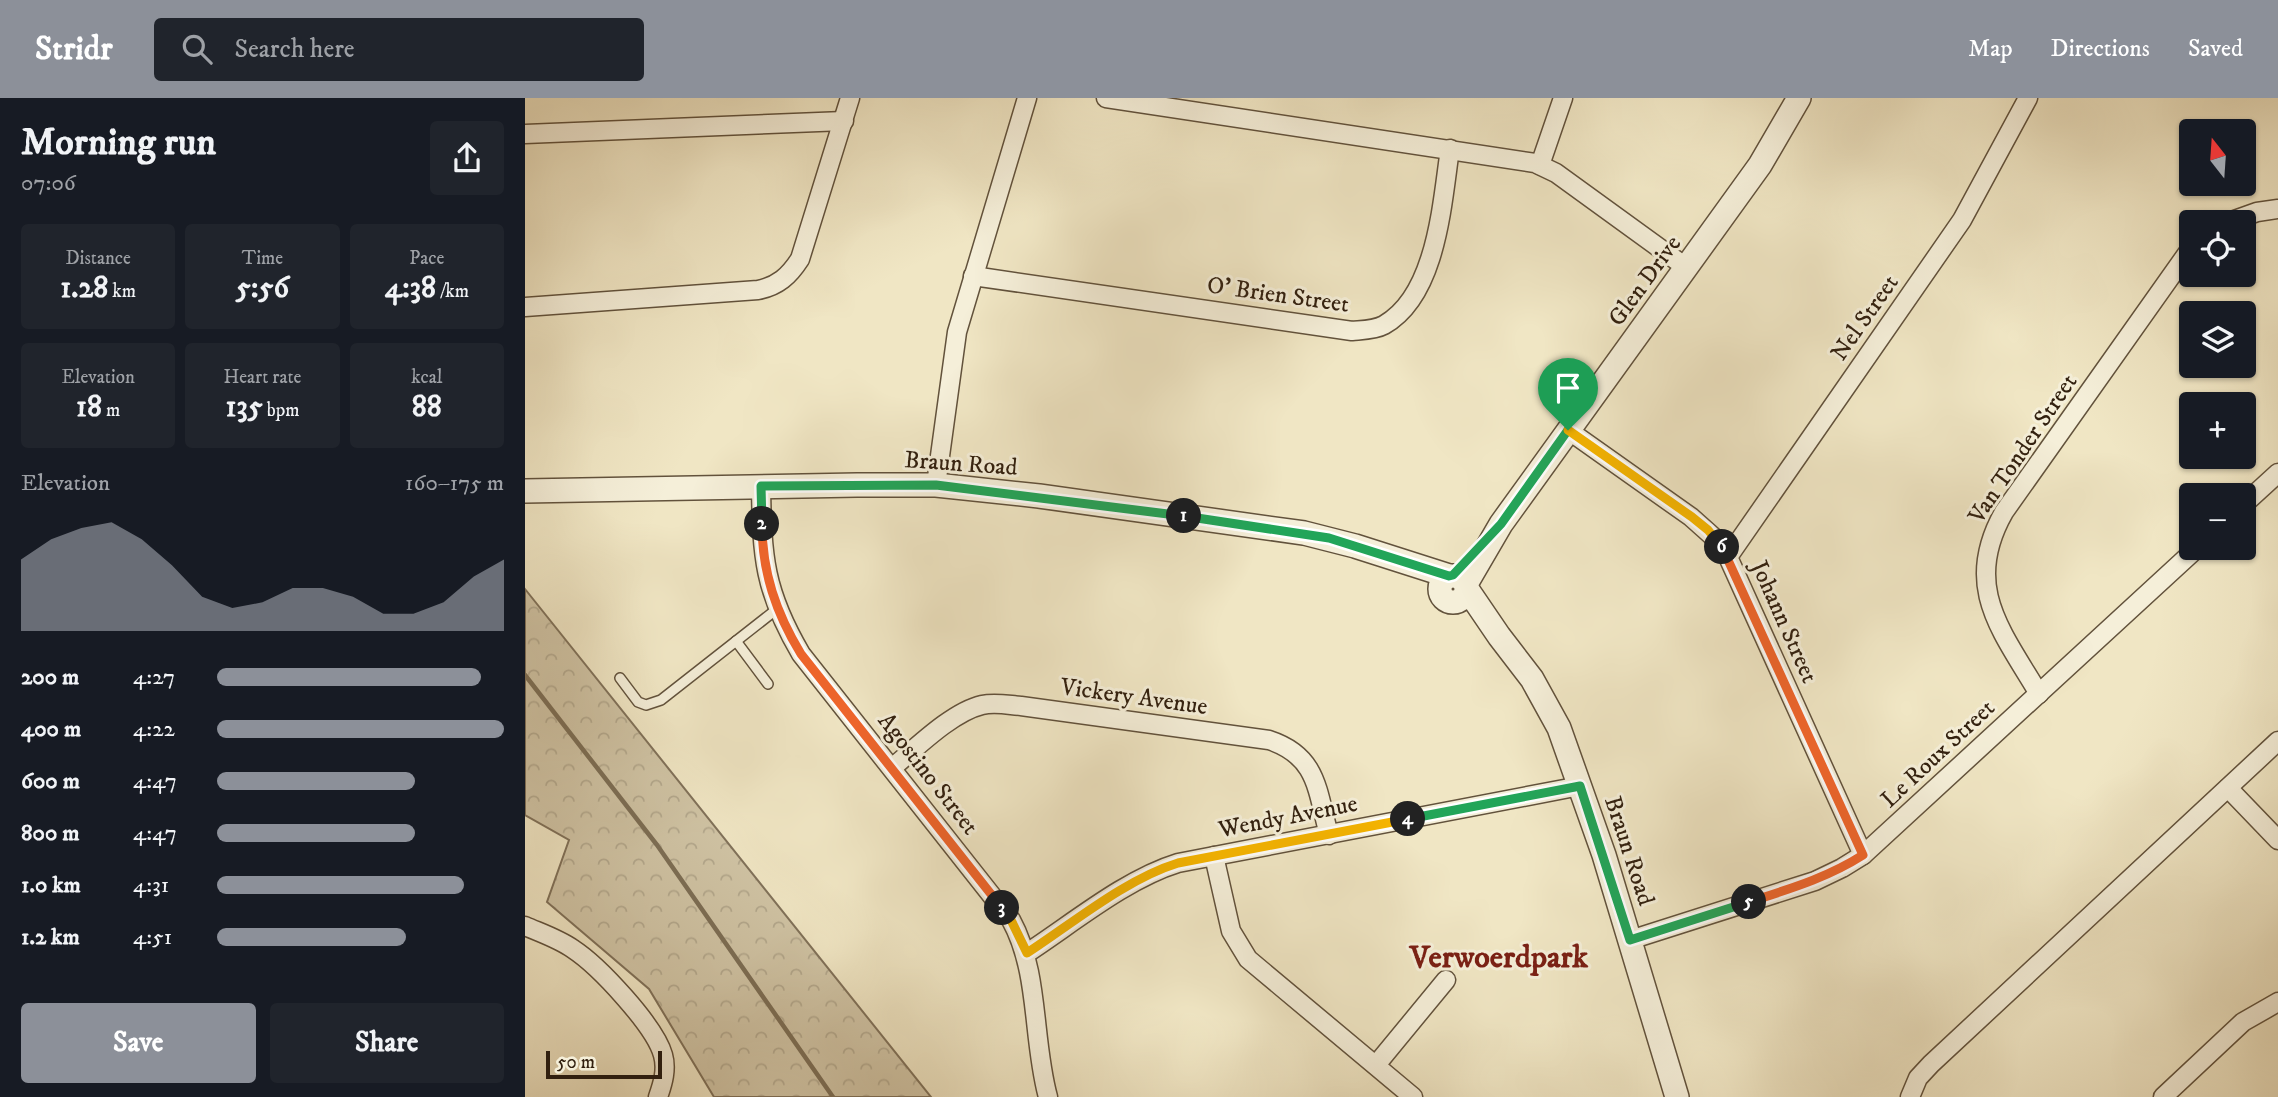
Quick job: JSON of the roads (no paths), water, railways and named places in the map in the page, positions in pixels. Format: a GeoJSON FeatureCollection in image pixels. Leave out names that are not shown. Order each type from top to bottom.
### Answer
{"type":"FeatureCollection","features":[{"type":"Feature","properties":{"kind":"street"},"geometry":{"type":"LineString","coordinates":[[525,307],[758,290],[776,284],[800,259],[851,98]]}},
{"type":"Feature","properties":{"kind":"street"},"geometry":{"type":"LineString","coordinates":[[936,485],[957,332],[1027,98]]}},
{"type":"Feature","properties":{"kind":"street"},"geometry":{"type":"LineString","coordinates":[[1106,98],[1511,158],[1540,165],[1556,173],[1686,268]]}},
{"type":"Feature","properties":{"kind":"street"},"geometry":{"type":"LineString","coordinates":[[1540,165],[1563,98]]}},
{"type":"Feature","properties":{"kind":"street","name":"Glen Drive"},"geometry":{"type":"LineString","coordinates":[[1455,586],[1759,165],[1799,98]]}},
{"type":"Feature","properties":{"kind":"street","name":"Nel Street"},"geometry":{"type":"LineString","coordinates":[[1728,557],[1962,220],[2028,98]]}},
{"type":"Feature","properties":{"kind":"street"},"geometry":{"type":"LineString","coordinates":[[525,134],[844,121]]}},
{"type":"Feature","properties":{"kind":"street","name":"O' Brien Street"},"geometry":{"type":"LineString","coordinates":[[972,276],[1352,331],[1383,326],[1404,307],[1430,263],[1450,149]]}},
{"type":"Feature","properties":{"kind":"street"},"geometry":{"type":"LineString","coordinates":[[2256,212],[2278,209]]}},
{"type":"Feature","properties":{"kind":"street","name":"Van Tonder Street"},"geometry":{"type":"LineString","coordinates":[[2039,694],[1991,610],[1986,587],[1988,547],[2004,512],[2179,265]]}},
{"type":"Feature","properties":{"kind":"street","name":"Johann Street"},"geometry":{"type":"LineString","coordinates":[[1568,430],[1692,517],[1719,542],[1863,855]]}},
{"type":"Feature","properties":{"kind":"street"},"geometry":{"type":"LineString","coordinates":[[2256,493],[2278,473]]}},
{"type":"Feature","properties":{"kind":"street","name":"Braun Road"},"geometry":{"type":"LineString","coordinates":[[525,491],[936,485],[1039,496],[1304,533],[1387,557],[1455,586],[1532,679],[1559,728],[1630,940],[1677,1097]]}},
{"type":"Feature","properties":{"kind":"street","name":"Agostino Street"},"geometry":{"type":"LineString","coordinates":[[761,486],[765,573],[778,610],[801,654],[1011,920],[1027,953],[1040,1059],[1048,1097]]}},
{"type":"Feature","properties":{"kind":"street","name":"Le Roux Street"},"geometry":{"type":"LineString","coordinates":[[1630,940],[1815,881],[1863,855],[2184,560]]}},
{"type":"Feature","properties":{"kind":"street","name":"Vickery Avenue"},"geometry":{"type":"LineString","coordinates":[[891,768],[951,722],[975,707],[985,705],[1021,706],[1269,740],[1285,745],[1305,762],[1312,773],[1329,835]]}},
{"type":"Feature","properties":{"kind":"street"},"geometry":{"type":"LineString","coordinates":[[1910,1097],[1918,1078],[1931,1064],[2278,741]]}},
{"type":"Feature","properties":{"kind":"street","name":"Wendy Avenue"},"geometry":{"type":"LineString","coordinates":[[1027,953],[1123,889],[1160,869],[1214,856],[1580,786]]}},
{"type":"Feature","properties":{"kind":"street"},"geometry":{"type":"LineString","coordinates":[[2228,788],[2278,840]]}},
{"type":"Feature","properties":{"kind":"street"},"geometry":{"type":"LineString","coordinates":[[1214,856],[1231,931],[1248,960],[1413,1097]]}},
{"type":"Feature","properties":{"kind":"street"},"geometry":{"type":"LineString","coordinates":[[525,926],[573,948],[599,970],[653,1033],[664,1057],[665,1069],[658,1097]]}},
{"type":"Feature","properties":{"kind":"street"},"geometry":{"type":"LineString","coordinates":[[1376,1065],[1447,980]]}},
{"type":"Feature","properties":{"kind":"street"},"geometry":{"type":"LineString","coordinates":[[2163,1097],[2243,1022],[2278,1002]]}},
{"type":"Feature","properties":{"kind":"lane"},"geometry":{"type":"LineString","coordinates":[[620,678],[638,702],[646,705],[660,700],[778,610]]}},
{"type":"Feature","properties":{"kind":"lane"},"geometry":{"type":"LineString","coordinates":[[736,641],[768,684]]}},
{"type":"Feature","properties":{"kind":"waterway"},"geometry":{"type":"LineString","coordinates":[[525,675],[657,845],[833,1097]]}},
{"type":"Feature","properties":{"kind":"district","name":"Verwoerdpark"},"geometry":{"type":"Point","coordinates":[1499,958]}}]}
